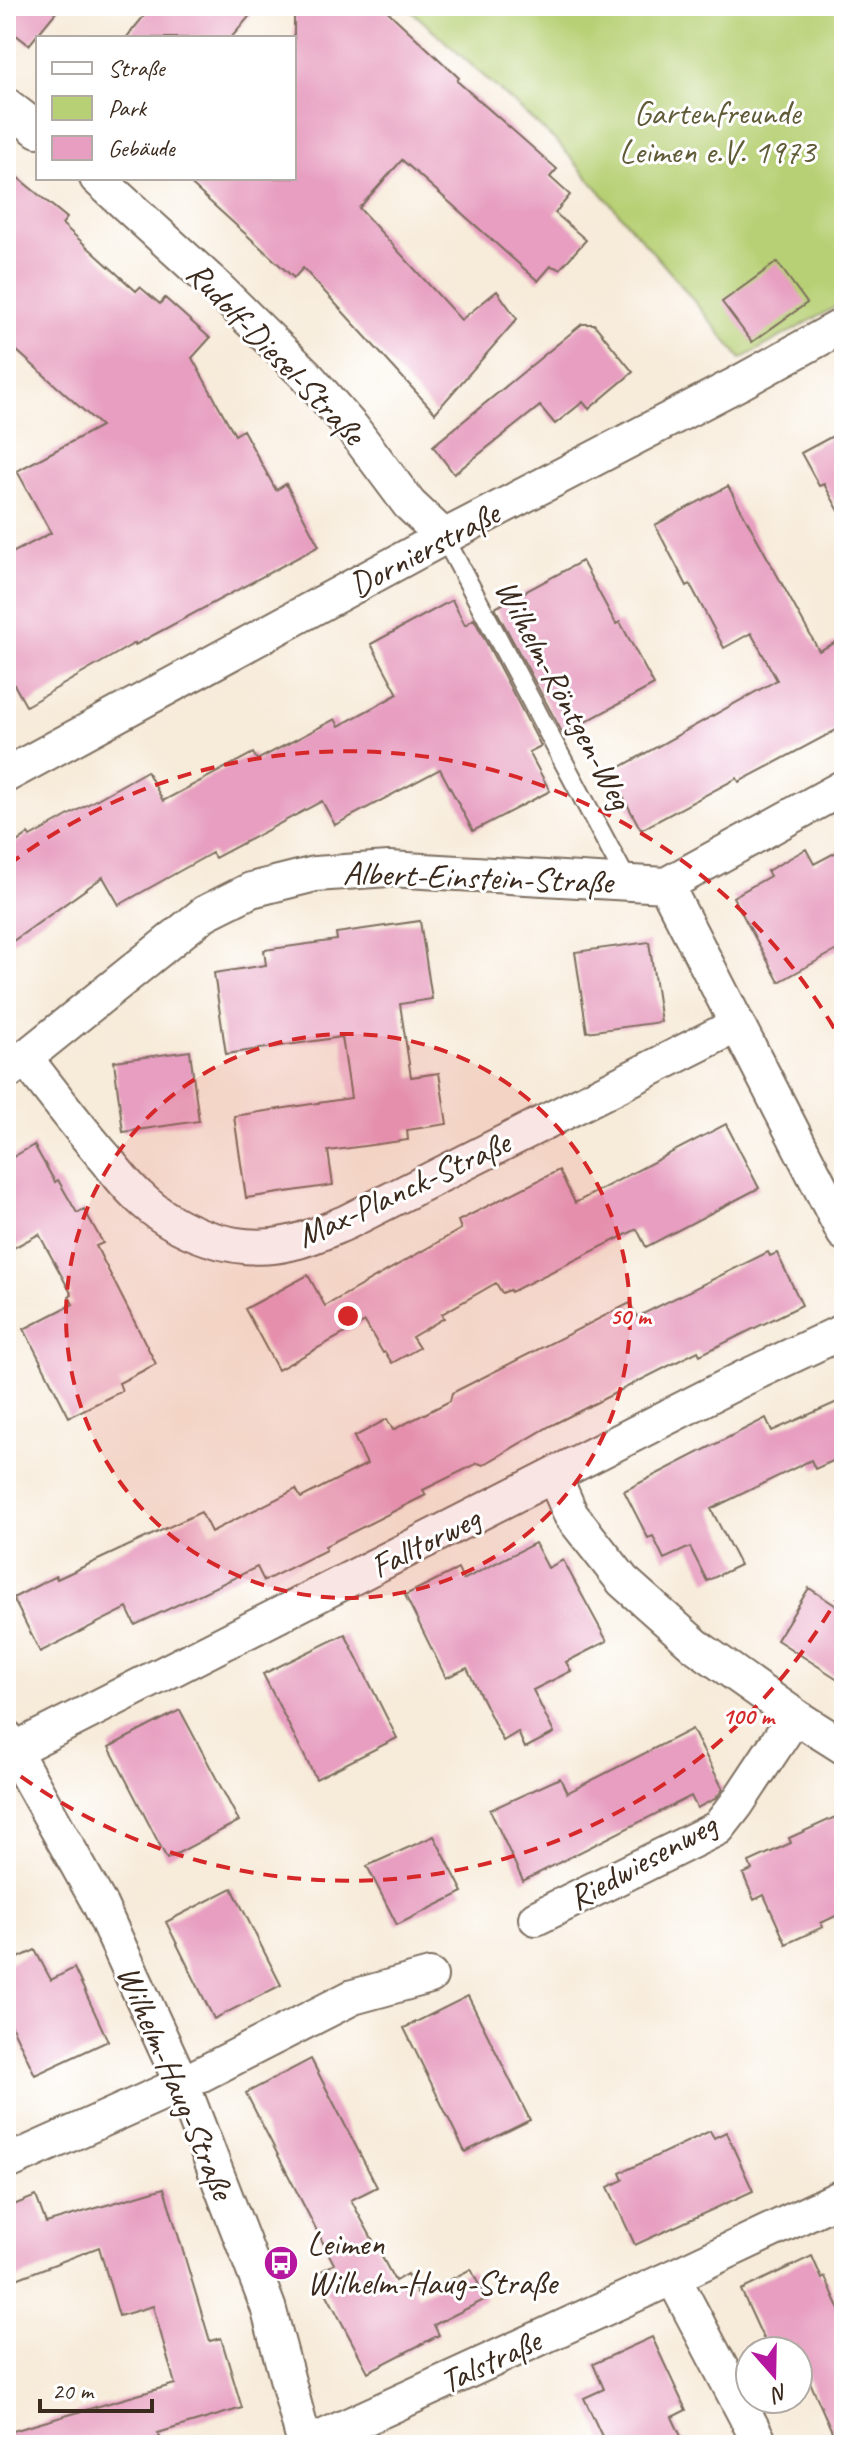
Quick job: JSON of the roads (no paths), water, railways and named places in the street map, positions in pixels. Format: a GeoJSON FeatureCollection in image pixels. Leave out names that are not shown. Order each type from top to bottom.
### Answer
{"type":"FeatureCollection","features":[{"type":"Feature","properties":{"kind":"street"},"geometry":{"type":"LineString","coordinates":[[6,105],[36,128]]}},
{"type":"Feature","properties":{"kind":"street","name":"Rudolf-Diesel-Straße"},"geometry":{"type":"LineString","coordinates":[[99,180],[208,279],[305,374],[353,429],[409,504],[444,537]]}},
{"type":"Feature","properties":{"kind":"street","name":"Dornierstraße"},"geometry":{"type":"LineString","coordinates":[[6,775],[444,537],[844,325]]}},
{"type":"Feature","properties":{"kind":"street"},"geometry":{"type":"LineString","coordinates":[[844,787],[666,885],[844,1233]]}},
{"type":"Feature","properties":{"kind":"street","name":"Albert-Einstein-Straße"},"geometry":{"type":"LineString","coordinates":[[16,1066],[205,913],[251,890],[315,874],[389,869],[666,885]]}},
{"type":"Feature","properties":{"kind":"street","name":"Max-Planck-Straße"},"geometry":{"type":"LineString","coordinates":[[16,1066],[68,1114],[137,1196],[159,1214],[192,1233],[229,1244],[259,1247],[289,1244],[347,1222],[737,1025]]}},
{"type":"Feature","properties":{"kind":"street","name":"Falltorweg"},"geometry":{"type":"LineString","coordinates":[[9,1747],[744,1378],[844,1331]]}},
{"type":"Feature","properties":{"kind":"street"},"geometry":{"type":"LineString","coordinates":[[554,1476],[571,1515],[623,1581],[696,1646],[844,1747]]}},
{"type":"Feature","properties":{"kind":"street","name":"Riedwiesenweg"},"geometry":{"type":"LineString","coordinates":[[536,1918],[718,1828],[795,1716]]}},
{"type":"Feature","properties":{"kind":"street","name":"Wilhelm-Haug-Straße"},"geometry":{"type":"LineString","coordinates":[[9,1747],[100,1905],[182,2084],[268,2307],[305,2445]]}},
{"type":"Feature","properties":{"kind":"street"},"geometry":{"type":"LineString","coordinates":[[6,2163],[182,2084],[353,1997],[430,1976]]}},
{"type":"Feature","properties":{"kind":"street","name":"Talstraße"},"geometry":{"type":"LineString","coordinates":[[305,2445],[844,2196]]}},
{"type":"Feature","properties":{"kind":"street"},"geometry":{"type":"LineString","coordinates":[[673,2277],[761,2445]]}},
{"type":"Feature","properties":{"kind":"lane","name":"Wilhelm-Röntgen-Weg"},"geometry":{"type":"LineString","coordinates":[[444,537],[627,881]]}},
{"type":"Feature","properties":{"kind":"place","name":"Leimen Wilhelm-Haug-Straße"},"geometry":{"type":"Point","coordinates":[281,2263]}},
{"type":"Feature","properties":{"kind":"park label","name":"Gartenfreunde Leimen e.V. 1973"},"geometry":{"type":"Point","coordinates":[717,132]}}]}
